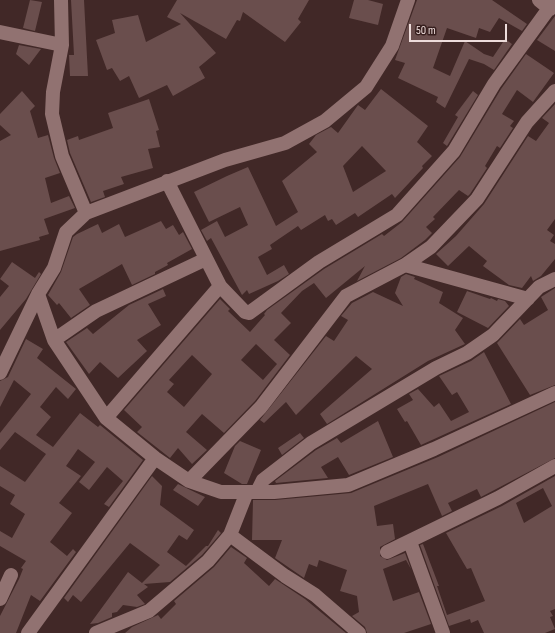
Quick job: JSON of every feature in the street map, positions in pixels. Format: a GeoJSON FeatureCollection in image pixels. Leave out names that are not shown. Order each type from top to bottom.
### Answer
{"type":"FeatureCollection","features":[{"type":"Feature","properties":{"kind":"street"},"geometry":{"type":"LineString","coordinates":[[61,0],[62,45],[53,92],[52,114],[62,156],[86,213]]}},
{"type":"Feature","properties":{"kind":"street"},"geometry":{"type":"LineString","coordinates":[[0,373],[38,294],[54,268],[66,232],[86,213],[225,160],[285,143],[325,121],[366,87],[392,46],[408,0]]}},
{"type":"Feature","properties":{"kind":"street"},"geometry":{"type":"LineString","coordinates":[[167,181],[220,286],[245,312],[249,314],[319,262],[397,215],[454,151],[494,84],[553,5],[539,0]]}},
{"type":"Feature","properties":{"kind":"street"},"geometry":{"type":"LineString","coordinates":[[0,32],[62,45]]}},
{"type":"Feature","properties":{"kind":"street"},"geometry":{"type":"LineString","coordinates":[[189,481],[261,407],[346,296],[405,265],[431,247],[477,199],[527,122],[555,90]]}},
{"type":"Feature","properties":{"kind":"street"},"geometry":{"type":"LineString","coordinates":[[54,340],[96,311],[206,259]]}},
{"type":"Feature","properties":{"kind":"street"},"geometry":{"type":"LineString","coordinates":[[405,265],[528,299]]}},
{"type":"Feature","properties":{"kind":"street"},"geometry":{"type":"LineString","coordinates":[[96,633],[149,611],[208,561],[230,535],[252,492],[263,480],[311,443],[436,368],[467,353],[493,335],[539,287],[555,279]]}},
{"type":"Feature","properties":{"kind":"street"},"geometry":{"type":"LineString","coordinates":[[106,418],[220,286]]}},
{"type":"Feature","properties":{"kind":"street"},"geometry":{"type":"LineString","coordinates":[[38,294],[54,340],[106,418],[156,458],[189,481],[221,492],[252,492],[348,485],[434,449],[555,392]]}},
{"type":"Feature","properties":{"kind":"street"},"geometry":{"type":"LineString","coordinates":[[28,633],[156,458]]}},
{"type":"Feature","properties":{"kind":"street"},"geometry":{"type":"LineString","coordinates":[[387,552],[498,498],[555,466]]}},
{"type":"Feature","properties":{"kind":"street"},"geometry":{"type":"LineString","coordinates":[[230,535],[315,595],[359,633]]}},
{"type":"Feature","properties":{"kind":"street"},"geometry":{"type":"LineString","coordinates":[[410,542],[443,633]]}},
{"type":"Feature","properties":{"kind":"street"},"geometry":{"type":"LineString","coordinates":[[0,599],[11,574]]}},
{"type":"Feature","properties":{"kind":"building"},"geometry":{"type":"Polygon","coordinates":[[[30,0],[42,2],[35,31],[23,28],[30,0]]]}},
{"type":"Feature","properties":{"kind":"building"},"geometry":{"type":"Polygon","coordinates":[[[71,0],[84,0],[88,76],[70,76],[69,55],[74,55],[71,0]]]}},
{"type":"Feature","properties":{"kind":"building"},"geometry":{"type":"Polygon","coordinates":[[[177,0],[309,0],[298,19],[301,22],[285,42],[243,12],[240,21],[237,20],[226,39],[180,13],[216,53],[199,67],[205,78],[173,96],[167,85],[139,98],[129,76],[120,81],[112,68],[107,70],[96,40],[115,33],[112,20],[138,15],[146,42],[181,24],[167,17],[177,0]]]}},
{"type":"Feature","properties":{"kind":"building"},"geometry":{"type":"Polygon","coordinates":[[[354,0],[368,0],[383,4],[378,25],[349,18],[354,0]]]}},
{"type":"Feature","properties":{"kind":"building"},"geometry":{"type":"Polygon","coordinates":[[[417,0],[492,0],[527,24],[522,31],[499,18],[490,32],[479,28],[476,38],[447,28],[433,68],[450,76],[465,41],[484,54],[493,57],[505,39],[512,44],[494,70],[484,64],[469,59],[445,108],[436,102],[438,97],[398,78],[405,63],[395,60],[417,0]]]}},
{"type":"Feature","properties":{"kind":"building"},"geometry":{"type":"Polygon","coordinates":[[[555,16],[555,51],[537,40],[555,16]]]}},
{"type":"Feature","properties":{"kind":"building"},"geometry":{"type":"Polygon","coordinates":[[[19,45],[41,49],[29,65],[16,54],[19,45]]]}},
{"type":"Feature","properties":{"kind":"building"},"geometry":{"type":"Polygon","coordinates":[[[526,54],[554,73],[533,102],[517,90],[502,114],[514,121],[510,126],[513,128],[500,148],[497,146],[485,166],[487,168],[470,194],[468,196],[459,190],[433,217],[435,219],[426,227],[432,233],[425,240],[401,258],[357,281],[365,266],[326,298],[314,283],[302,291],[281,313],[291,323],[274,340],[290,355],[255,401],[224,433],[202,414],[186,432],[207,450],[192,464],[178,448],[170,458],[137,432],[142,427],[124,410],[220,299],[230,309],[228,311],[250,332],[265,315],[264,314],[267,310],[324,269],[382,234],[384,236],[402,222],[460,157],[501,89],[526,54]],[[256,344],[241,360],[263,380],[277,364],[256,344]],[[192,355],[169,380],[174,384],[167,392],[184,407],[212,374],[192,355]]]}},
{"type":"Feature","properties":{"kind":"building"},"geometry":{"type":"Polygon","coordinates":[[[381,89],[428,126],[417,142],[432,156],[395,198],[392,194],[358,217],[355,213],[336,225],[332,219],[328,221],[325,215],[301,230],[298,226],[270,245],[272,249],[258,257],[267,275],[284,265],[289,274],[278,281],[249,294],[247,290],[242,295],[211,238],[207,241],[201,230],[217,221],[225,237],[248,225],[240,207],[209,222],[194,192],[248,167],[276,226],[298,212],[282,181],[317,152],[309,144],[316,135],[331,127],[338,133],[358,105],[365,110],[381,89]],[[362,146],[343,166],[353,192],[386,171],[362,146]]]}},
{"type":"Feature","properties":{"kind":"building"},"geometry":{"type":"Polygon","coordinates":[[[22,91],[35,106],[30,111],[38,138],[48,135],[54,158],[60,173],[45,178],[51,203],[69,196],[75,208],[44,219],[49,234],[39,237],[40,240],[0,251],[0,141],[11,135],[0,125],[0,114],[22,91]]]}},
{"type":"Feature","properties":{"kind":"building"},"geometry":{"type":"Polygon","coordinates":[[[473,91],[478,95],[447,146],[443,143],[458,117],[455,115],[473,91]]]}},
{"type":"Feature","properties":{"kind":"building"},"geometry":{"type":"Polygon","coordinates":[[[149,99],[159,130],[156,131],[160,147],[148,149],[153,168],[121,177],[124,184],[103,191],[105,197],[91,202],[70,153],[67,140],[78,136],[79,140],[113,128],[108,113],[149,99]]]}},
{"type":"Feature","properties":{"kind":"building"},"geometry":{"type":"Polygon","coordinates":[[[555,104],[555,219],[547,230],[554,235],[550,241],[555,244],[555,259],[541,276],[533,281],[531,276],[522,288],[509,285],[483,266],[487,261],[469,246],[448,266],[436,254],[456,236],[484,204],[528,136],[536,141],[549,123],[542,118],[555,104]]]}},
{"type":"Feature","properties":{"kind":"building"},"geometry":{"type":"Polygon","coordinates":[[[161,221],[166,229],[173,225],[179,235],[183,232],[192,249],[167,263],[168,265],[155,272],[155,274],[132,285],[122,264],[79,289],[90,305],[71,318],[59,303],[57,305],[48,295],[61,272],[73,237],[77,234],[98,224],[102,233],[119,224],[125,237],[161,221]]]}},
{"type":"Feature","properties":{"kind":"building"},"geometry":{"type":"Polygon","coordinates":[[[12,262],[35,278],[39,272],[41,274],[26,299],[0,330],[0,297],[9,286],[0,279],[12,262]]]}},
{"type":"Feature","properties":{"kind":"building"},"geometry":{"type":"Polygon","coordinates":[[[406,274],[415,277],[414,279],[443,292],[439,303],[463,318],[455,330],[465,344],[428,361],[327,424],[320,414],[372,369],[356,356],[296,415],[286,402],[264,423],[260,420],[326,336],[334,341],[348,320],[341,316],[352,303],[373,292],[403,306],[395,293],[401,277],[406,274]]]}},
{"type":"Feature","properties":{"kind":"building"},"geometry":{"type":"Polygon","coordinates":[[[555,288],[555,385],[530,395],[497,343],[520,319],[524,325],[548,310],[541,297],[555,288]]]}},
{"type":"Feature","properties":{"kind":"building"},"geometry":{"type":"Polygon","coordinates":[[[163,289],[166,296],[148,304],[161,325],[137,340],[147,351],[118,378],[100,362],[89,374],[66,342],[87,328],[93,334],[129,305],[163,289]]]}},
{"type":"Feature","properties":{"kind":"building"},"geometry":{"type":"Polygon","coordinates":[[[467,291],[497,301],[498,299],[505,301],[509,306],[488,328],[457,312],[467,291]]]}},
{"type":"Feature","properties":{"kind":"building"},"geometry":{"type":"Polygon","coordinates":[[[26,339],[43,349],[37,358],[76,389],[68,399],[56,387],[40,407],[51,417],[36,435],[53,447],[80,413],[98,427],[100,425],[143,460],[109,507],[104,504],[123,481],[107,467],[89,490],[79,482],[95,462],[78,449],[66,466],[81,476],[59,503],[72,513],[50,542],[67,556],[73,549],[76,552],[40,601],[31,595],[16,633],[0,633],[0,616],[19,579],[23,569],[21,568],[26,561],[0,546],[0,531],[12,538],[25,514],[10,504],[15,495],[0,486],[0,466],[25,482],[46,454],[15,432],[0,450],[0,433],[31,394],[14,380],[0,407],[0,381],[8,377],[26,339]]]}},
{"type":"Feature","properties":{"kind":"building"},"geometry":{"type":"Polygon","coordinates":[[[484,352],[511,404],[421,445],[407,421],[405,422],[397,409],[413,400],[409,394],[418,389],[434,407],[439,403],[451,421],[469,412],[457,392],[452,395],[439,376],[471,361],[484,352]]]}},
{"type":"Feature","properties":{"kind":"building"},"geometry":{"type":"Polygon","coordinates":[[[555,402],[555,458],[481,497],[477,489],[448,503],[452,511],[442,516],[428,484],[374,506],[377,526],[393,524],[395,539],[380,547],[380,556],[387,560],[405,553],[411,569],[406,560],[383,569],[393,601],[419,592],[431,624],[404,633],[367,633],[365,627],[352,616],[359,612],[357,596],[340,591],[347,570],[319,560],[317,567],[309,564],[304,578],[275,558],[282,540],[252,540],[253,500],[275,500],[351,493],[438,457],[555,402]]]}},
{"type":"Feature","properties":{"kind":"building"},"geometry":{"type":"Polygon","coordinates":[[[378,421],[393,457],[349,475],[338,457],[321,467],[328,478],[276,483],[275,481],[316,450],[337,438],[341,443],[378,421]]]}},
{"type":"Feature","properties":{"kind":"building"},"geometry":{"type":"Polygon","coordinates":[[[300,433],[304,438],[282,455],[278,448],[300,433]]]}},
{"type":"Feature","properties":{"kind":"building"},"geometry":{"type":"Polygon","coordinates":[[[240,441],[261,450],[247,484],[242,484],[224,473],[235,446],[240,441]]]}},
{"type":"Feature","properties":{"kind":"building"},"geometry":{"type":"Polygon","coordinates":[[[152,476],[162,486],[160,505],[194,530],[187,540],[179,535],[167,552],[186,566],[206,546],[208,546],[218,530],[221,533],[202,555],[170,582],[144,584],[148,587],[137,595],[145,604],[137,607],[123,605],[117,612],[112,613],[112,617],[98,623],[90,624],[128,572],[142,583],[160,565],[130,543],[81,602],[73,595],[68,602],[64,598],[152,476]]]}},
{"type":"Feature","properties":{"kind":"building"},"geometry":{"type":"Polygon","coordinates":[[[555,476],[555,609],[550,611],[553,616],[550,617],[555,629],[545,633],[484,633],[478,620],[471,623],[470,619],[449,626],[420,545],[423,544],[439,586],[437,586],[447,615],[485,601],[471,568],[467,569],[446,533],[502,506],[555,476]],[[543,488],[516,503],[524,523],[552,506],[543,488]]]}},
{"type":"Feature","properties":{"kind":"building"},"geometry":{"type":"Polygon","coordinates":[[[178,484],[205,497],[198,506],[173,490],[178,484]]]}},
{"type":"Feature","properties":{"kind":"building"},"geometry":{"type":"Polygon","coordinates":[[[231,547],[247,558],[244,563],[269,586],[275,579],[305,599],[346,633],[125,633],[132,627],[158,615],[161,619],[176,604],[174,601],[214,567],[231,547]]]}}]}
